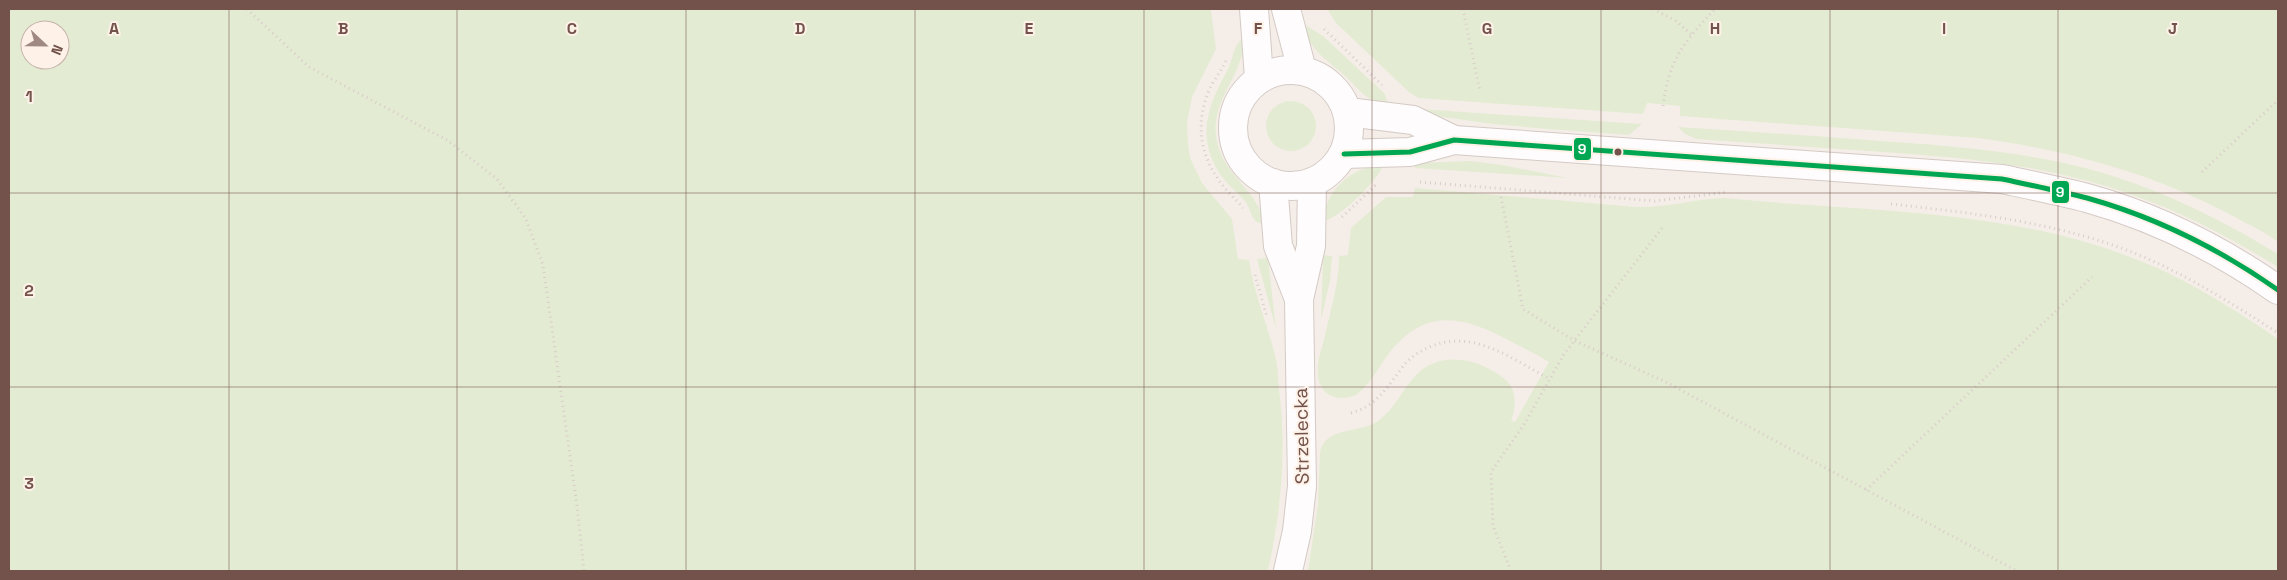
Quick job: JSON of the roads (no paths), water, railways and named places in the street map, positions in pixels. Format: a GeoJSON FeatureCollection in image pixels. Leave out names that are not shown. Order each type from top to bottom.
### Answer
{"type":"FeatureCollection","features":[{"type":"Feature","properties":{"kind":"main road"},"geometry":{"type":"LineString","coordinates":[[1254,9],[1259,78]]}},
{"type":"Feature","properties":{"kind":"main road"},"geometry":{"type":"LineString","coordinates":[[1286,9],[1302,70]]}},
{"type":"Feature","properties":{"kind":"main road"},"geometry":{"type":"LineString","coordinates":[[1280,70],[1302,70],[1322,78],[1338,92],[1348,112],[1350,133],[1344,154],[1325,176],[1312,182],[1293,186],[1272,183],[1254,173],[1240,156],[1233,135],[1234,113],[1244,93],[1259,78],[1280,70]]}},
{"type":"Feature","properties":{"kind":"main road"},"geometry":{"type":"LineString","coordinates":[[1348,112],[1412,120],[1454,140]]}},
{"type":"Feature","properties":{"kind":"main road"},"geometry":{"type":"LineString","coordinates":[[1344,154],[1410,152],[1454,140],[2002,179],[2088,198],[2132,213],[2212,249],[2278,290]]}},
{"type":"Feature","properties":{"kind":"main road","name":"Strzelecka"},"geometry":{"type":"LineString","coordinates":[[1288,571],[1297,531],[1302,486],[1299,299],[1311,246],[1312,182]]}},
{"type":"Feature","properties":{"kind":"main road","name":"Strzelecka"},"geometry":{"type":"LineString","coordinates":[[1272,183],[1278,246],[1299,299]]}}]}
